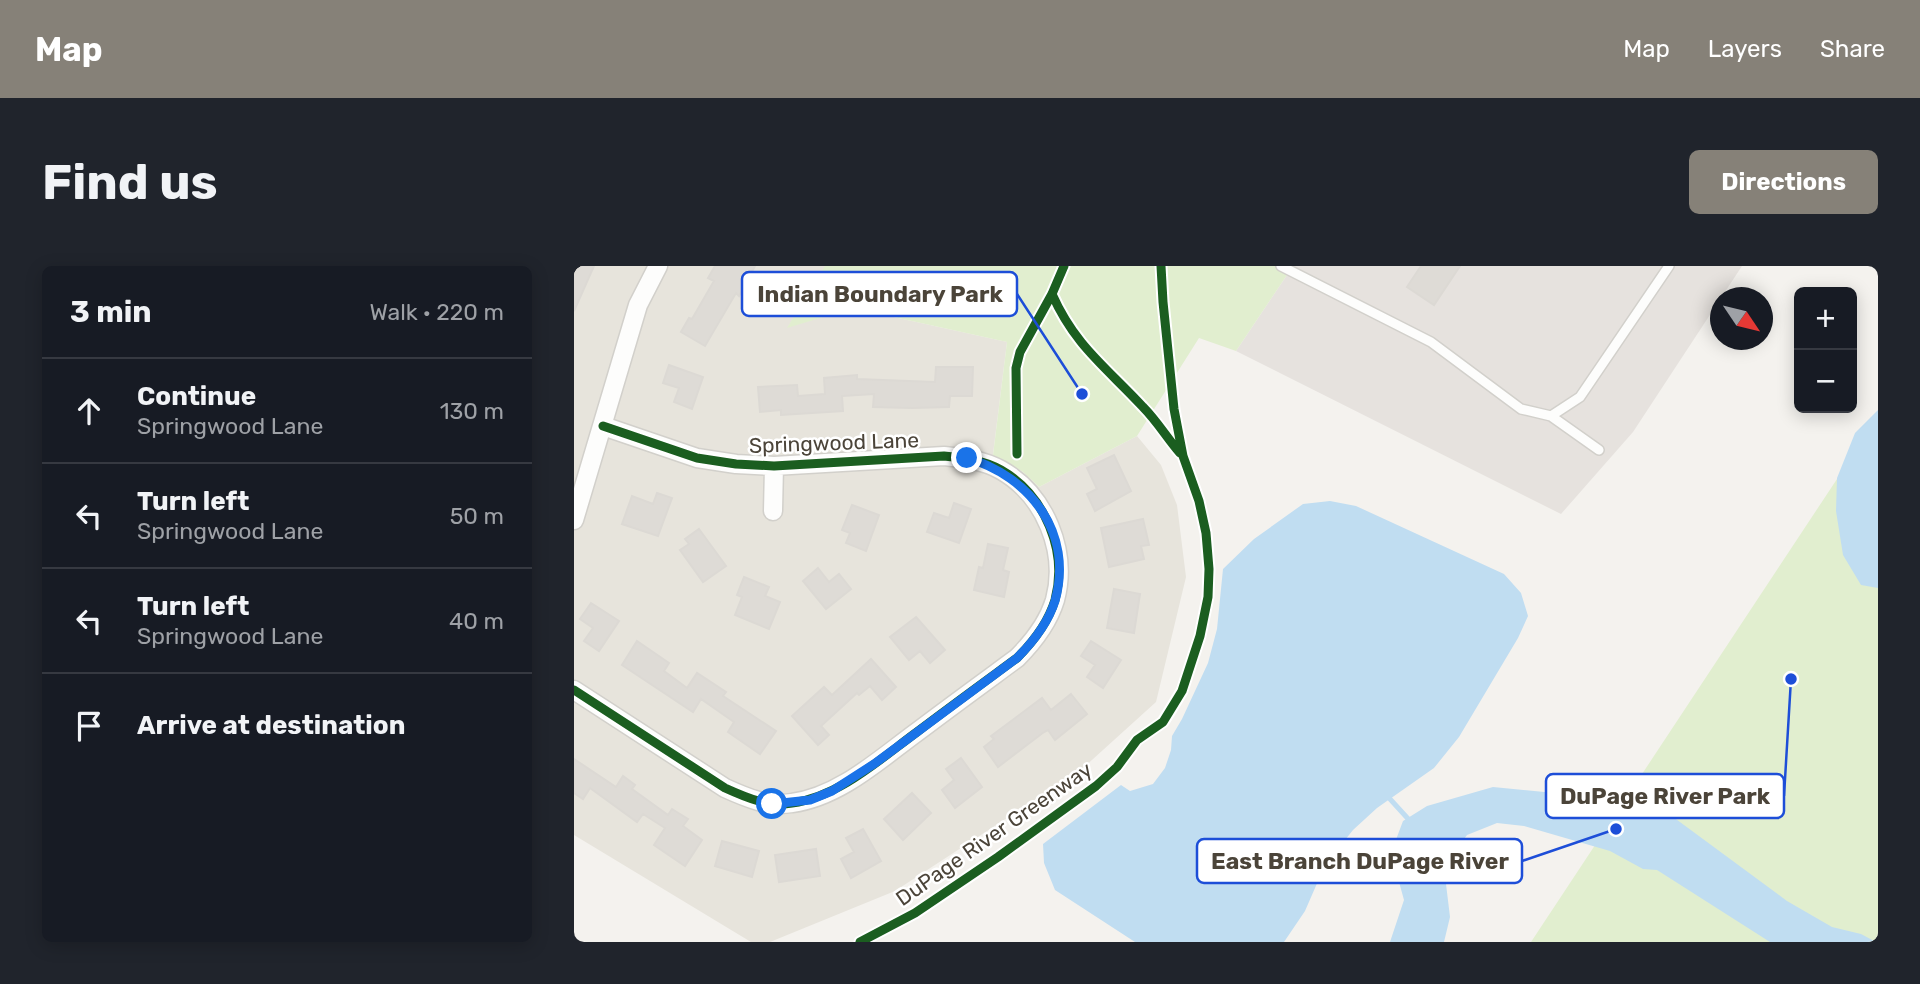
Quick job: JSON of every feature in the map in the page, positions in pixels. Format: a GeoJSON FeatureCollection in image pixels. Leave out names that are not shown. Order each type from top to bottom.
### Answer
{"type":"FeatureCollection","features":[{"type":"Feature","properties":{"kind":"street"},"geometry":{"type":"LineString","coordinates":[[574,520],[638,305],[658,266]]}},
{"type":"Feature","properties":{"kind":"street","name":"Springwood Lane"},"geometry":{"type":"LineString","coordinates":[[574,690],[725,788],[747,799],[772,804],[810,800],[832,791],[874,764],[1017,658],[1032,643],[1046,621],[1055,601],[1059,577],[1053,533],[1034,498],[1001,471],[967,458],[944,456],[774,466],[736,464],[697,458],[603,426]]}},
{"type":"Feature","properties":{"kind":"street"},"geometry":{"type":"LineString","coordinates":[[773,511],[774,466]]}},
{"type":"Feature","properties":{"kind":"lane"},"geometry":{"type":"LineString","coordinates":[[1281,266],[1431,342],[1521,409],[1551,416],[1600,450]]}},
{"type":"Feature","properties":{"kind":"lane"},"geometry":{"type":"LineString","coordinates":[[1551,416],[1580,397],[1669,266]]}},
{"type":"Feature","properties":{"kind":"shaded area"},"geometry":{"type":"Polygon","coordinates":[[[574,266],[826,266],[788,327],[853,308],[1007,342],[993,454],[1023,472],[1039,487],[1137,436],[1161,465],[1177,505],[1186,577],[1156,702],[1082,769],[895,891],[770,942],[751,942],[574,835],[574,266]]]}},
{"type":"Feature","properties":{"kind":"shaded area"},"geometry":{"type":"Polygon","coordinates":[[[1293,266],[1742,266],[1728,287],[1710,287],[1710,315],[1633,432],[1561,514],[1236,351],[1293,266]]]}},
{"type":"Feature","properties":{"kind":"green space"},"geometry":{"type":"Polygon","coordinates":[[[825,266],[1293,266],[1236,351],[1199,338],[1137,436],[1039,487],[1023,472],[993,455],[1007,342],[853,308],[787,328],[825,266]]]}},
{"type":"Feature","properties":{"kind":"green space"},"geometry":{"type":"Polygon","coordinates":[[[1878,417],[1878,942],[1531,942],[1878,417]]]}},
{"type":"Feature","properties":{"kind":"water"},"geometry":{"type":"Polygon","coordinates":[[[1878,410],[1878,588],[1861,585],[1843,555],[1836,511],[1837,478],[1855,433],[1878,410]]]}},
{"type":"Feature","properties":{"kind":"water"},"geometry":{"type":"Polygon","coordinates":[[[1330,501],[1356,506],[1504,574],[1521,593],[1528,616],[1518,638],[1459,737],[1434,768],[1377,808],[1353,830],[1325,865],[1305,911],[1284,942],[1135,942],[1055,890],[1044,863],[1043,844],[1121,785],[1130,791],[1153,784],[1165,768],[1172,736],[1208,663],[1217,629],[1223,569],[1254,539],[1303,504],[1330,501]]]}},
{"type":"Feature","properties":{"kind":"water"},"geometry":{"type":"Polygon","coordinates":[[[1493,787],[1626,800],[1665,811],[1787,901],[1832,927],[1861,934],[1876,942],[1770,942],[1657,870],[1643,869],[1610,851],[1524,826],[1497,823],[1467,835],[1449,860],[1446,884],[1450,917],[1444,942],[1390,942],[1404,900],[1391,853],[1403,821],[1427,806],[1493,787]]]}},
{"type":"Feature","properties":{"kind":"building"},"geometry":{"type":"Polygon","coordinates":[[[574,266],[594,266],[574,311],[574,266]]]}},
{"type":"Feature","properties":{"kind":"building"},"geometry":{"type":"Polygon","coordinates":[[[715,266],[755,266],[739,296],[736,293],[705,346],[681,332],[689,318],[692,319],[714,281],[708,278],[715,266]]]}},
{"type":"Feature","properties":{"kind":"building"},"geometry":{"type":"Polygon","coordinates":[[[1421,266],[1460,266],[1434,305],[1407,287],[1421,266]]]}},
{"type":"Feature","properties":{"kind":"building"},"geometry":{"type":"Polygon","coordinates":[[[669,365],[703,377],[692,409],[674,402],[679,388],[663,383],[669,365]]]}},
{"type":"Feature","properties":{"kind":"building"},"geometry":{"type":"Polygon","coordinates":[[[936,367],[973,367],[972,396],[950,396],[949,407],[912,408],[873,407],[874,394],[842,396],[843,411],[781,415],[781,410],[760,412],[758,387],[797,385],[798,396],[825,394],[824,378],[857,375],[857,379],[935,382],[936,367]]]}},
{"type":"Feature","properties":{"kind":"building"},"geometry":{"type":"Polygon","coordinates":[[[1114,455],[1131,491],[1095,511],[1087,494],[1097,489],[1087,468],[1114,455]]]}},
{"type":"Feature","properties":{"kind":"building"},"geometry":{"type":"Polygon","coordinates":[[[657,493],[672,498],[658,536],[622,524],[632,496],[653,504],[657,493]]]}},
{"type":"Feature","properties":{"kind":"building"},"geometry":{"type":"Polygon","coordinates":[[[954,503],[971,509],[959,543],[927,532],[934,513],[949,518],[954,503]]]}},
{"type":"Feature","properties":{"kind":"building"},"geometry":{"type":"Polygon","coordinates":[[[852,505],[879,515],[866,551],[846,543],[850,533],[842,530],[852,505]]]}},
{"type":"Feature","properties":{"kind":"building"},"geometry":{"type":"Polygon","coordinates":[[[1143,519],[1149,545],[1141,546],[1144,559],[1109,567],[1101,528],[1143,519]]]}},
{"type":"Feature","properties":{"kind":"building"},"geometry":{"type":"Polygon","coordinates":[[[699,529],[726,566],[703,582],[680,550],[689,544],[685,539],[699,529]]]}},
{"type":"Feature","properties":{"kind":"building"},"geometry":{"type":"Polygon","coordinates":[[[988,544],[1008,548],[1003,570],[1009,572],[1004,597],[974,590],[979,567],[983,568],[988,544]]]}},
{"type":"Feature","properties":{"kind":"building"},"geometry":{"type":"Polygon","coordinates":[[[818,568],[829,582],[839,574],[851,589],[826,609],[803,581],[818,568]]]}},
{"type":"Feature","properties":{"kind":"building"},"geometry":{"type":"Polygon","coordinates":[[[744,577],[769,587],[765,596],[780,602],[769,629],[735,615],[742,597],[737,595],[744,577]]]}},
{"type":"Feature","properties":{"kind":"building"},"geometry":{"type":"Polygon","coordinates":[[[1114,589],[1140,594],[1134,633],[1107,628],[1114,589]]]}},
{"type":"Feature","properties":{"kind":"building"},"geometry":{"type":"Polygon","coordinates":[[[591,603],[619,621],[599,651],[584,641],[593,628],[580,619],[591,603]]]}},
{"type":"Feature","properties":{"kind":"building"},"geometry":{"type":"Polygon","coordinates":[[[916,617],[945,650],[930,663],[920,651],[909,660],[890,637],[916,617]]]}},
{"type":"Feature","properties":{"kind":"building"},"geometry":{"type":"Polygon","coordinates":[[[637,641],[669,663],[664,671],[687,688],[697,673],[726,692],[723,696],[776,731],[760,754],[728,732],[734,722],[701,699],[693,712],[622,665],[637,641]]]}},
{"type":"Feature","properties":{"kind":"building"},"geometry":{"type":"Polygon","coordinates":[[[1091,641],[1121,660],[1103,688],[1087,677],[1095,665],[1081,656],[1091,641]]]}},
{"type":"Feature","properties":{"kind":"building"},"geometry":{"type":"Polygon","coordinates":[[[871,659],[896,687],[882,700],[870,686],[859,695],[857,693],[821,726],[829,735],[818,745],[792,716],[824,687],[832,695],[871,659]]]}},
{"type":"Feature","properties":{"kind":"building"},"geometry":{"type":"Polygon","coordinates":[[[1071,694],[1087,714],[1055,740],[1048,730],[1044,732],[998,767],[984,747],[994,739],[991,736],[1042,698],[1051,710],[1071,694]]]}},
{"type":"Feature","properties":{"kind":"building"},"geometry":{"type":"Polygon","coordinates":[[[961,758],[982,787],[955,808],[942,790],[954,780],[946,769],[961,758]]]}},
{"type":"Feature","properties":{"kind":"building"},"geometry":{"type":"Polygon","coordinates":[[[574,759],[616,787],[623,776],[635,785],[632,789],[668,815],[672,809],[688,819],[683,826],[702,840],[685,866],[654,845],[665,828],[643,814],[637,822],[590,788],[583,799],[574,793],[574,759]]]}},
{"type":"Feature","properties":{"kind":"building"},"geometry":{"type":"Polygon","coordinates":[[[912,793],[931,813],[903,840],[884,819],[912,793]]]}},
{"type":"Feature","properties":{"kind":"building"},"geometry":{"type":"Polygon","coordinates":[[[863,829],[881,861],[851,878],[841,859],[854,852],[846,838],[863,829]]]}},
{"type":"Feature","properties":{"kind":"building"},"geometry":{"type":"Polygon","coordinates":[[[722,841],[759,851],[752,877],[715,866],[722,841]]]}},
{"type":"Feature","properties":{"kind":"building"},"geometry":{"type":"Polygon","coordinates":[[[816,849],[820,876],[779,882],[775,855],[816,849]]]}},
{"type":"Feature","properties":{"kind":"waterway"},"geometry":{"type":"LineString","coordinates":[[1390,799],[1411,822]]}},
{"type":"Feature","properties":{"kind":"cycle path"},"geometry":{"type":"LineString","coordinates":[[1017,454],[1016,368],[1020,352],[1064,266]]}},
{"type":"Feature","properties":{"kind":"cycle path","name":"DuPage River Greenway"},"geometry":{"type":"LineString","coordinates":[[860,942],[915,913],[1096,786],[1117,767],[1137,740],[1163,722],[1182,691],[1200,636],[1208,597],[1209,569],[1206,533],[1199,501],[1183,456],[1174,409],[1161,266]]}},
{"type":"Feature","properties":{"kind":"cycle path"},"geometry":{"type":"LineString","coordinates":[[1052,294],[1081,342],[1148,412],[1180,453]]}},
{"type":"Feature","properties":{"kind":"cycle path"},"geometry":{"type":"LineString","coordinates":[[574,690],[725,788],[766,803],[792,803],[826,793],[874,765],[1017,658],[1034,639],[1048,617],[1055,600],[1058,581],[1055,544],[1041,509],[1016,481],[987,464],[944,456],[774,466],[736,464],[697,458],[603,426]]}},
{"type":"Feature","properties":{"kind":"place","name":"Indian Boundary Park"},"geometry":{"type":"Point","coordinates":[1082,394]}},
{"type":"Feature","properties":{"kind":"place","name":"DuPage River Park"},"geometry":{"type":"Point","coordinates":[1791,679]}},
{"type":"Feature","properties":{"kind":"place","name":"East Branch DuPage River"},"geometry":{"type":"Point","coordinates":[1616,829]}},
{"type":"Feature","properties":{"kind":"route"},"geometry":{"type":"LineString","coordinates":[[772,804],[810,800],[832,791],[874,764],[1017,658],[1032,643],[1046,621],[1055,601],[1059,577],[1053,533],[1043,512],[1034,498],[1016,481],[984,463],[967,458]]}}]}
